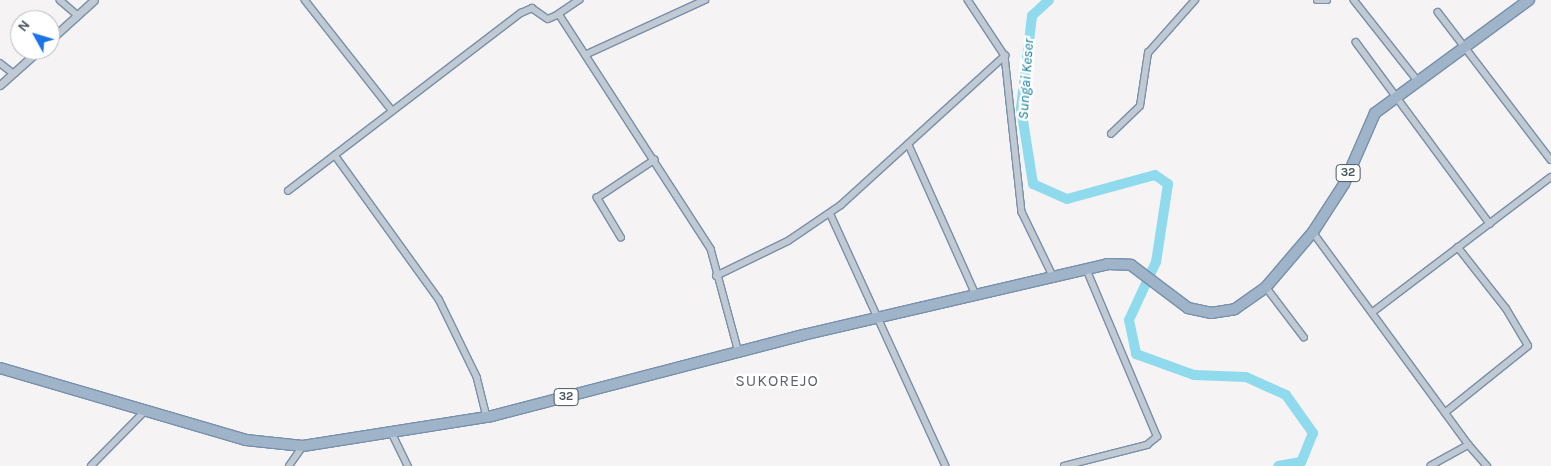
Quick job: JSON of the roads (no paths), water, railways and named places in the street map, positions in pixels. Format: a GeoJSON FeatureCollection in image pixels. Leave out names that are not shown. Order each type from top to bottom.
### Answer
{"type":"FeatureCollection","features":[{"type":"Feature","properties":{"kind":"highway","name":"32"},"geometry":{"type":"LineString","coordinates":[[0,368],[246,440],[303,446],[487,417],[880,316],[977,297],[1086,269],[1131,266],[1188,308],[1211,313],[1240,307],[1266,286],[1313,232],[1344,184],[1370,120],[1394,96],[1418,81],[1529,0]]}},
{"type":"Feature","properties":{"kind":"street"},"geometry":{"type":"LineString","coordinates":[[60,0],[78,15]]}},
{"type":"Feature","properties":{"kind":"street"},"geometry":{"type":"LineString","coordinates":[[60,31],[94,0]]}},
{"type":"Feature","properties":{"kind":"street"},"geometry":{"type":"LineString","coordinates":[[305,0],[391,109]]}},
{"type":"Feature","properties":{"kind":"street"},"geometry":{"type":"LineString","coordinates":[[529,0],[532,8],[548,19],[580,0]]}},
{"type":"Feature","properties":{"kind":"street"},"geometry":{"type":"LineString","coordinates":[[585,56],[705,0]]}},
{"type":"Feature","properties":{"kind":"street"},"geometry":{"type":"LineString","coordinates":[[968,0],[1005,56],[1022,212],[1054,278]]}},
{"type":"Feature","properties":{"kind":"street"},"geometry":{"type":"LineString","coordinates":[[1111,134],[1140,106],[1148,53],[1195,0]]}},
{"type":"Feature","properties":{"kind":"street"},"geometry":{"type":"LineString","coordinates":[[1317,0],[1327,0]]}},
{"type":"Feature","properties":{"kind":"street"},"geometry":{"type":"LineString","coordinates":[[1354,0],[1418,81]]}},
{"type":"Feature","properties":{"kind":"street"},"geometry":{"type":"LineString","coordinates":[[288,192],[391,109],[532,8]]}},
{"type":"Feature","properties":{"kind":"street"},"geometry":{"type":"LineString","coordinates":[[1438,12],[1466,46],[1551,160]]}},
{"type":"Feature","properties":{"kind":"street"},"geometry":{"type":"LineString","coordinates":[[559,14],[711,249],[716,276],[739,353]]}},
{"type":"Feature","properties":{"kind":"street"},"geometry":{"type":"LineString","coordinates":[[1356,42],[1490,224]]}},
{"type":"Feature","properties":{"kind":"street"},"geometry":{"type":"LineString","coordinates":[[716,276],[788,241],[830,213],[1005,56]]}},
{"type":"Feature","properties":{"kind":"street"},"geometry":{"type":"LineString","coordinates":[[0,85],[28,60]]}},
{"type":"Feature","properties":{"kind":"street"},"geometry":{"type":"LineString","coordinates":[[0,63],[13,73]]}},
{"type":"Feature","properties":{"kind":"street"},"geometry":{"type":"LineString","coordinates":[[908,145],[977,297]]}},
{"type":"Feature","properties":{"kind":"street"},"geometry":{"type":"LineString","coordinates":[[335,155],[439,299],[477,377],[487,417]]}},
{"type":"Feature","properties":{"kind":"street"},"geometry":{"type":"LineString","coordinates":[[621,238],[597,198],[654,160]]}},
{"type":"Feature","properties":{"kind":"street"},"geometry":{"type":"LineString","coordinates":[[1373,312],[1551,177]]}},
{"type":"Feature","properties":{"kind":"street"},"geometry":{"type":"LineString","coordinates":[[830,213],[880,316],[946,466]]}},
{"type":"Feature","properties":{"kind":"street"},"geometry":{"type":"LineString","coordinates":[[1313,232],[1469,446],[1487,466]]}},
{"type":"Feature","properties":{"kind":"street"},"geometry":{"type":"LineString","coordinates":[[1446,412],[1528,346],[1506,309],[1458,248]]}},
{"type":"Feature","properties":{"kind":"street"},"geometry":{"type":"LineString","coordinates":[[1064,466],[1147,445],[1158,437],[1086,269]]}},
{"type":"Feature","properties":{"kind":"street"},"geometry":{"type":"LineString","coordinates":[[1266,286],[1304,337]]}},
{"type":"Feature","properties":{"kind":"street"},"geometry":{"type":"LineString","coordinates":[[91,466],[145,410]]}},
{"type":"Feature","properties":{"kind":"street"},"geometry":{"type":"LineString","coordinates":[[392,433],[408,466]]}},
{"type":"Feature","properties":{"kind":"street"},"geometry":{"type":"LineString","coordinates":[[289,466],[303,446]]}},
{"type":"Feature","properties":{"kind":"street"},"geometry":{"type":"LineString","coordinates":[[1431,466],[1469,446]]}},
{"type":"Feature","properties":{"kind":"waterway","name":"Sungai Keser"},"geometry":{"type":"LineString","coordinates":[[1049,0],[1032,16],[1021,108],[1033,184],[1067,199],[1155,175],[1168,184],[1156,262],[1129,320],[1136,354],[1194,375],[1246,377],[1286,395],[1313,433],[1301,462],[1278,466]]}},
{"type":"Feature","properties":{"kind":"district","name":"SUKOREJO"},"geometry":{"type":"Point","coordinates":[777,381]}}]}
